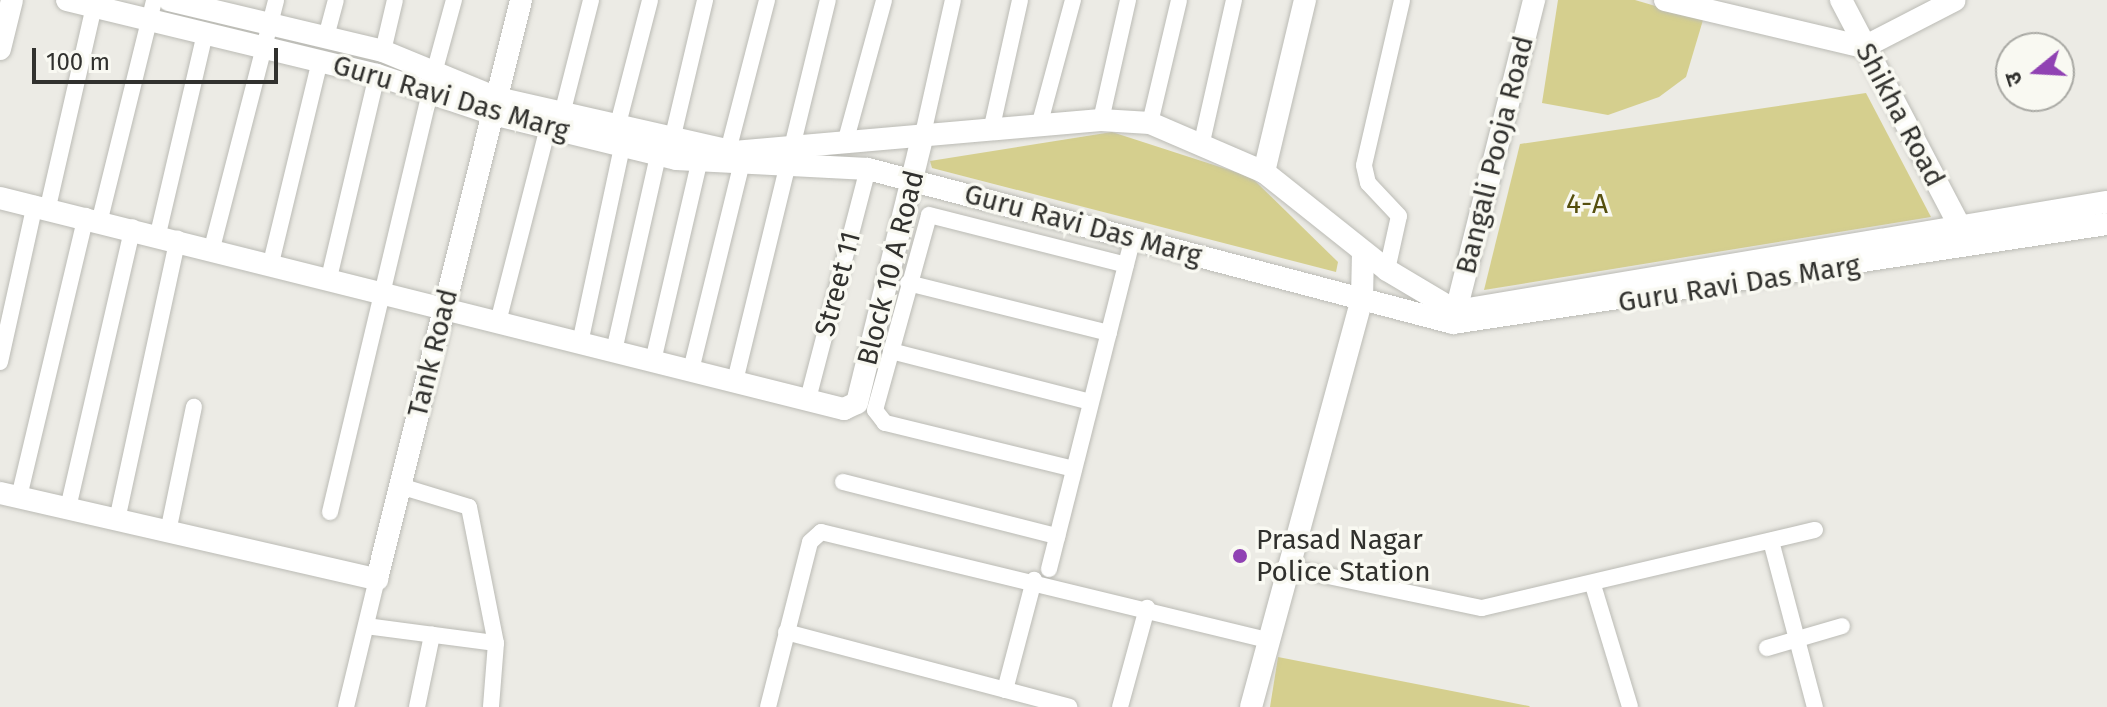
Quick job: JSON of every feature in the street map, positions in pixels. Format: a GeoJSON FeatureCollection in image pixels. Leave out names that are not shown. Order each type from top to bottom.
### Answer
{"type":"FeatureCollection","features":[{"type":"Feature","properties":{"kind":"street"},"geometry":{"type":"LineString","coordinates":[[0,49],[12,0]]}},
{"type":"Feature","properties":{"kind":"street","name":"Guru Ravi Das Marg"},"geometry":{"type":"LineString","coordinates":[[67,0],[94,6],[151,10],[205,34],[377,75],[432,82]]}},
{"type":"Feature","properties":{"kind":"street","name":"Guru Ravi Das Marg"},"geometry":{"type":"LineString","coordinates":[[169,0],[212,5],[270,25],[383,51],[432,82],[495,106],[665,148],[735,159]]}},
{"type":"Feature","properties":{"kind":"street"},"geometry":{"type":"LineString","coordinates":[[212,248],[276,0]]}},
{"type":"Feature","properties":{"kind":"street"},"geometry":{"type":"LineString","coordinates":[[326,37],[336,0]]}},
{"type":"Feature","properties":{"kind":"street"},"geometry":{"type":"LineString","coordinates":[[383,51],[395,0]]}},
{"type":"Feature","properties":{"kind":"street"},"geometry":{"type":"LineString","coordinates":[[330,512],[380,292],[454,0]]}},
{"type":"Feature","properties":{"kind":"street","name":"Tank Road"},"geometry":{"type":"LineString","coordinates":[[346,707],[521,0]]}},
{"type":"Feature","properties":{"kind":"street"},"geometry":{"type":"LineString","coordinates":[[498,322],[591,0]]}},
{"type":"Feature","properties":{"kind":"street"},"geometry":{"type":"LineString","coordinates":[[580,343],[650,0]]}},
{"type":"Feature","properties":{"kind":"street"},"geometry":{"type":"LineString","coordinates":[[614,351],[705,0]]}},
{"type":"Feature","properties":{"kind":"street"},"geometry":{"type":"LineString","coordinates":[[691,370],[767,0]]}},
{"type":"Feature","properties":{"kind":"street"},"geometry":{"type":"LineString","coordinates":[[735,381],[828,0]]}},
{"type":"Feature","properties":{"kind":"street"},"geometry":{"type":"LineString","coordinates":[[845,143],[884,0]]}},
{"type":"Feature","properties":{"kind":"street"},"geometry":{"type":"LineString","coordinates":[[923,134],[953,0]]}},
{"type":"Feature","properties":{"kind":"street"},"geometry":{"type":"LineString","coordinates":[[991,131],[1020,0]]}},
{"type":"Feature","properties":{"kind":"street"},"geometry":{"type":"LineString","coordinates":[[1039,126],[1073,0]]}},
{"type":"Feature","properties":{"kind":"street"},"geometry":{"type":"LineString","coordinates":[[1101,120],[1128,0]]}},
{"type":"Feature","properties":{"kind":"street"},"geometry":{"type":"LineString","coordinates":[[1150,123],[1179,0]]}},
{"type":"Feature","properties":{"kind":"street"},"geometry":{"type":"LineString","coordinates":[[1202,142],[1234,0]]}},
{"type":"Feature","properties":{"kind":"street"},"geometry":{"type":"LineString","coordinates":[[1264,172],[1305,0]]}},
{"type":"Feature","properties":{"kind":"street"},"geometry":{"type":"LineString","coordinates":[[1387,270],[1399,216],[1368,183],[1364,165],[1402,0]]}},
{"type":"Feature","properties":{"kind":"street","name":"Bangali Pooja Road"},"geometry":{"type":"LineString","coordinates":[[1455,317],[1534,0]]}},
{"type":"Feature","properties":{"kind":"street"},"geometry":{"type":"LineString","coordinates":[[1665,0],[1864,47],[1955,0]]}},
{"type":"Feature","properties":{"kind":"street","name":"Shikha Road"},"geometry":{"type":"LineString","coordinates":[[1841,0],[1961,229]]}},
{"type":"Feature","properties":{"kind":"street"},"geometry":{"type":"LineString","coordinates":[[0,362],[94,6]]}},
{"type":"Feature","properties":{"kind":"street"},"geometry":{"type":"LineString","coordinates":[[151,10],[10,495],[377,579]]}},
{"type":"Feature","properties":{"kind":"street"},"geometry":{"type":"LineString","coordinates":[[117,520],[205,34]]}},
{"type":"Feature","properties":{"kind":"street"},"geometry":{"type":"LineString","coordinates":[[271,263],[320,61]]}},
{"type":"Feature","properties":{"kind":"street"},"geometry":{"type":"LineString","coordinates":[[329,278],[377,75]]}},
{"type":"Feature","properties":{"kind":"street","name":"Guru Ravi Das Marg"},"geometry":{"type":"LineString","coordinates":[[790,159],[845,143],[923,134],[1101,120],[1150,123],[1202,142],[1264,172],[1363,252],[1455,317],[2107,202]]}},
{"type":"Feature","properties":{"kind":"street","name":"Block 10 A Road"},"geometry":{"type":"LineString","coordinates":[[808,399],[844,409],[857,403],[923,134]]}},
{"type":"Feature","properties":{"kind":"street","name":"Guru Ravi Das Marg"},"geometry":{"type":"LineString","coordinates":[[665,148],[699,163],[735,159],[790,159],[868,169],[1362,299],[1455,317],[2107,224]]}},
{"type":"Feature","properties":{"kind":"street"},"geometry":{"type":"LineString","coordinates":[[653,361],[699,163]]}},
{"type":"Feature","properties":{"kind":"street","name":"Street 11"},"geometry":{"type":"LineString","coordinates":[[808,399],[868,169]]}},
{"type":"Feature","properties":{"kind":"street"},"geometry":{"type":"LineString","coordinates":[[0,198],[93,217],[808,399]]}},
{"type":"Feature","properties":{"kind":"street"},"geometry":{"type":"LineString","coordinates":[[1074,469],[878,420],[908,283],[924,221],[933,214],[1126,265]]}},
{"type":"Feature","properties":{"kind":"street"},"geometry":{"type":"LineString","coordinates":[[68,508],[133,227]]}},
{"type":"Feature","properties":{"kind":"street"},"geometry":{"type":"LineString","coordinates":[[1049,569],[1133,238]]}},
{"type":"Feature","properties":{"kind":"street"},"geometry":{"type":"LineString","coordinates":[[1251,707],[1285,567],[1362,299],[1363,252]]}},
{"type":"Feature","properties":{"kind":"street"},"geometry":{"type":"LineString","coordinates":[[908,283],[1109,333]]}},
{"type":"Feature","properties":{"kind":"street"},"geometry":{"type":"LineString","coordinates":[[891,351],[1091,402]]}},
{"type":"Feature","properties":{"kind":"street"},"geometry":{"type":"LineString","coordinates":[[168,532],[194,407]]}},
{"type":"Feature","properties":{"kind":"street"},"geometry":{"type":"LineString","coordinates":[[843,482],[1057,536]]}},
{"type":"Feature","properties":{"kind":"street"},"geometry":{"type":"LineString","coordinates":[[400,486],[469,507],[496,643],[491,707]]}},
{"type":"Feature","properties":{"kind":"street"},"geometry":{"type":"LineString","coordinates":[[1285,567],[1482,608],[1593,585],[1815,530]]}},
{"type":"Feature","properties":{"kind":"street"},"geometry":{"type":"LineString","coordinates":[[768,707],[810,542],[821,532],[1034,580],[1267,640]]}},
{"type":"Feature","properties":{"kind":"street"},"geometry":{"type":"LineString","coordinates":[[1771,541],[1815,707]]}},
{"type":"Feature","properties":{"kind":"street"},"geometry":{"type":"LineString","coordinates":[[1009,696],[1034,580]]}},
{"type":"Feature","properties":{"kind":"street"},"geometry":{"type":"LineString","coordinates":[[1593,585],[1630,707]]}},
{"type":"Feature","properties":{"kind":"street"},"geometry":{"type":"LineString","coordinates":[[1120,707],[1147,608]]}},
{"type":"Feature","properties":{"kind":"street"},"geometry":{"type":"LineString","coordinates":[[366,626],[496,643]]}},
{"type":"Feature","properties":{"kind":"street"},"geometry":{"type":"LineString","coordinates":[[1767,648],[1842,626]]}},
{"type":"Feature","properties":{"kind":"street"},"geometry":{"type":"LineString","coordinates":[[786,632],[1009,696],[1069,707]]}},
{"type":"Feature","properties":{"kind":"street"},"geometry":{"type":"LineString","coordinates":[[417,707],[432,635]]}},
{"type":"Feature","properties":{"kind":"green space"},"geometry":{"type":"Polygon","coordinates":[[[1558,0],[1635,0],[1703,20],[1686,77],[1659,97],[1608,115],[1542,103],[1558,0]]]}},
{"type":"Feature","properties":{"kind":"green space","name":"4-A"},"geometry":{"type":"Polygon","coordinates":[[[1866,93],[1931,217],[1484,290],[1520,144],[1866,93]]]}},
{"type":"Feature","properties":{"kind":"green space"},"geometry":{"type":"Polygon","coordinates":[[[1112,132],[1251,177],[1338,262],[1336,272],[932,168],[930,161],[1112,132]]]}},
{"type":"Feature","properties":{"kind":"green space"},"geometry":{"type":"Polygon","coordinates":[[[1278,657],[1529,706],[1530,707],[1270,707],[1278,657]]]}},
{"type":"Feature","properties":{"kind":"place","name":"Prasad Nagar Police Station"},"geometry":{"type":"Point","coordinates":[1240,556]}}]}
